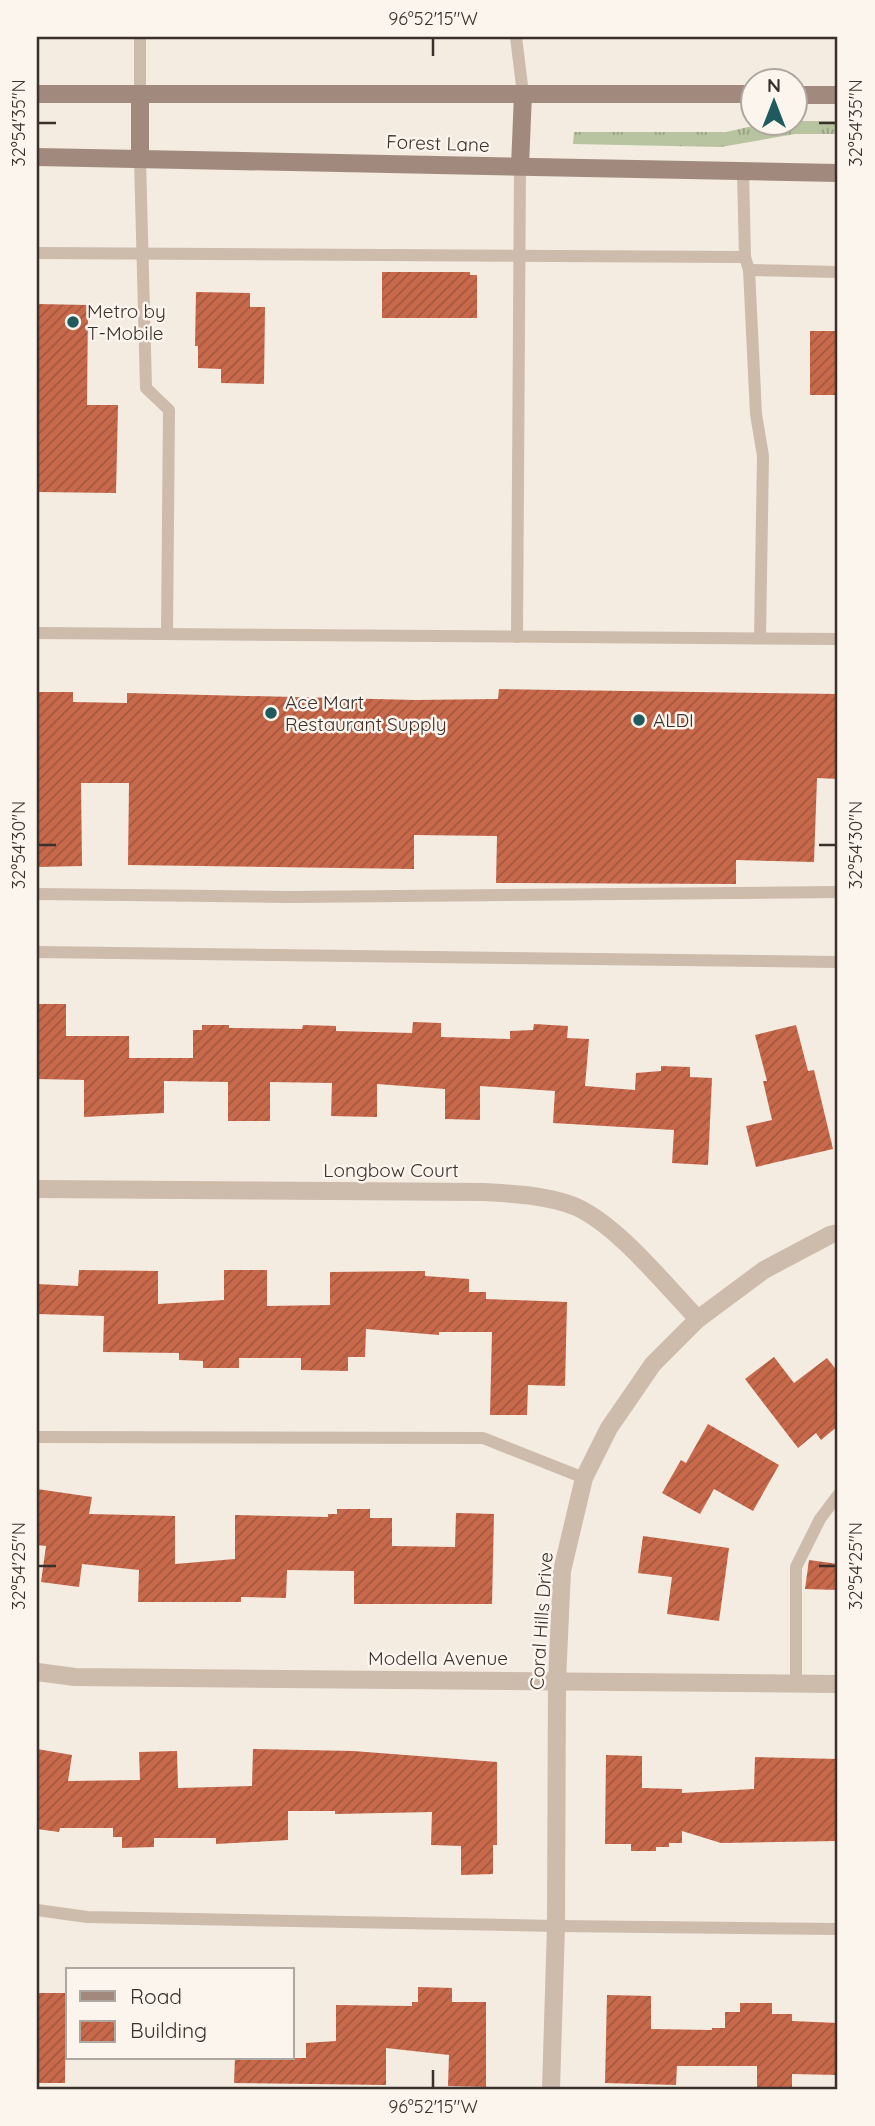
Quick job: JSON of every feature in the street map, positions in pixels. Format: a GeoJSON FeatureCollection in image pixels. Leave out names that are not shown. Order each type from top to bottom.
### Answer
{"type":"FeatureCollection","features":[{"type":"Feature","properties":{"kind":"main road"},"geometry":{"type":"LineString","coordinates":[[37,94],[738,94]]}},
{"type":"Feature","properties":{"kind":"main road"},"geometry":{"type":"LineString","coordinates":[[140,94],[140,159]]}},
{"type":"Feature","properties":{"kind":"main road"},"geometry":{"type":"LineString","coordinates":[[520,166],[523,94]]}},
{"type":"Feature","properties":{"kind":"main road"},"geometry":{"type":"LineString","coordinates":[[808,94],[838,95]]}},
{"type":"Feature","properties":{"kind":"main road","name":"Forest Lane"},"geometry":{"type":"LineString","coordinates":[[37,157],[838,173]]}},
{"type":"Feature","properties":{"kind":"street","name":"Longbow Court"},"geometry":{"type":"LineString","coordinates":[[37,1189],[470,1192],[529,1195],[575,1206],[610,1227],[698,1319]]}},
{"type":"Feature","properties":{"kind":"street","name":"Coral Hills Drive"},"geometry":{"type":"LineString","coordinates":[[551,2089],[556,1926],[557,1680],[562,1571],[584,1478],[609,1428],[653,1364],[698,1319],[764,1270],[838,1233]]}},
{"type":"Feature","properties":{"kind":"street","name":"Modella Avenue"},"geometry":{"type":"LineString","coordinates":[[37,1672],[75,1677],[838,1684]]}},
{"type":"Feature","properties":{"kind":"lane"},"geometry":{"type":"LineString","coordinates":[[140,37],[140,94]]}},
{"type":"Feature","properties":{"kind":"lane"},"geometry":{"type":"LineString","coordinates":[[516,37],[523,94]]}},
{"type":"Feature","properties":{"kind":"lane"},"geometry":{"type":"LineString","coordinates":[[140,159],[146,388],[169,410],[167,634]]}},
{"type":"Feature","properties":{"kind":"lane"},"geometry":{"type":"LineString","coordinates":[[517,636],[520,166]]}},
{"type":"Feature","properties":{"kind":"lane"},"geometry":{"type":"LineString","coordinates":[[743,171],[745,257],[749,270],[756,414],[763,456],[760,638]]}},
{"type":"Feature","properties":{"kind":"lane"},"geometry":{"type":"LineString","coordinates":[[37,253],[745,257]]}},
{"type":"Feature","properties":{"kind":"lane"},"geometry":{"type":"LineString","coordinates":[[749,270],[838,272]]}},
{"type":"Feature","properties":{"kind":"lane"},"geometry":{"type":"LineString","coordinates":[[37,634],[838,639]]}},
{"type":"Feature","properties":{"kind":"lane"},"geometry":{"type":"LineString","coordinates":[[37,894],[289,897],[838,892]]}},
{"type":"Feature","properties":{"kind":"lane"},"geometry":{"type":"LineString","coordinates":[[37,952],[838,962]]}},
{"type":"Feature","properties":{"kind":"lane"},"geometry":{"type":"LineString","coordinates":[[37,1437],[483,1438],[584,1478]]}},
{"type":"Feature","properties":{"kind":"lane"},"geometry":{"type":"LineString","coordinates":[[796,1683],[796,1567],[820,1519],[838,1495]]}},
{"type":"Feature","properties":{"kind":"lane"},"geometry":{"type":"LineString","coordinates":[[37,1910],[86,1917],[838,1929]]}},
{"type":"Feature","properties":{"kind":"green space"},"geometry":{"type":"Polygon","coordinates":[[[808,121],[838,121],[838,134],[808,134],[808,121]]]}},
{"type":"Feature","properties":{"kind":"green space"},"geometry":{"type":"Polygon","coordinates":[[[738,129],[738,136],[784,136],[721,147],[573,144],[574,132],[726,132],[738,129]]]}},
{"type":"Feature","properties":{"kind":"building"},"geometry":{"type":"Polygon","coordinates":[[[382,272],[470,272],[470,275],[477,275],[477,318],[382,318],[382,272]]]}},
{"type":"Feature","properties":{"kind":"building"},"geometry":{"type":"Polygon","coordinates":[[[196,292],[250,293],[250,307],[265,307],[264,384],[221,383],[221,369],[198,368],[198,346],[195,346],[196,292]]]}},
{"type":"Feature","properties":{"kind":"building"},"geometry":{"type":"Polygon","coordinates":[[[37,304],[88,305],[87,405],[118,405],[116,493],[37,492],[37,304]]]}},
{"type":"Feature","properties":{"kind":"building"},"geometry":{"type":"Polygon","coordinates":[[[810,331],[838,331],[838,395],[810,395],[810,331]]]}},
{"type":"Feature","properties":{"kind":"building"},"geometry":{"type":"Polygon","coordinates":[[[499,689],[838,694],[838,779],[817,778],[814,862],[736,860],[736,884],[496,883],[497,836],[414,835],[414,869],[128,865],[129,783],[81,783],[82,866],[37,867],[37,692],[73,692],[73,702],[127,703],[127,693],[415,700],[498,699],[499,689]]]}},
{"type":"Feature","properties":{"kind":"building"},"geometry":{"type":"Polygon","coordinates":[[[37,1004],[66,1004],[66,1036],[129,1036],[129,1058],[193,1058],[193,1030],[202,1030],[202,1025],[302,1029],[303,1025],[336,1026],[336,1031],[412,1033],[413,1022],[441,1023],[441,1037],[510,1039],[510,1031],[533,1030],[534,1024],[568,1026],[567,1038],[589,1039],[585,1086],[635,1090],[636,1073],[661,1071],[661,1066],[690,1067],[690,1077],[712,1078],[708,1165],[672,1163],[674,1130],[553,1123],[555,1091],[480,1086],[480,1120],[445,1119],[445,1089],[377,1084],[377,1117],[331,1116],[332,1083],[270,1082],[270,1121],[228,1121],[228,1082],[164,1081],[164,1113],[84,1117],[84,1080],[37,1079],[37,1004]]]}},
{"type":"Feature","properties":{"kind":"building"},"geometry":{"type":"Polygon","coordinates":[[[796,1025],[808,1071],[814,1070],[833,1149],[756,1167],[746,1126],[772,1120],[763,1081],[767,1081],[755,1035],[796,1025]]]}},
{"type":"Feature","properties":{"kind":"building"},"geometry":{"type":"Polygon","coordinates":[[[79,1270],[158,1271],[158,1304],[224,1300],[224,1270],[267,1270],[267,1306],[330,1305],[330,1272],[425,1271],[425,1276],[469,1279],[469,1292],[486,1292],[486,1299],[567,1302],[565,1386],[528,1385],[527,1415],[490,1415],[492,1332],[439,1332],[439,1335],[366,1329],[365,1357],[348,1357],[348,1371],[301,1370],[301,1358],[239,1358],[239,1368],[203,1368],[203,1361],[179,1360],[179,1353],[103,1352],[104,1316],[37,1314],[37,1284],[78,1286],[79,1270]]]}},
{"type":"Feature","properties":{"kind":"building"},"geometry":{"type":"Polygon","coordinates":[[[774,1357],[794,1383],[827,1358],[838,1372],[838,1426],[821,1440],[816,1433],[798,1448],[745,1379],[774,1357]]]}},
{"type":"Feature","properties":{"kind":"building"},"geometry":{"type":"Polygon","coordinates":[[[708,1424],[779,1465],[753,1511],[714,1489],[700,1514],[662,1493],[681,1460],[686,1463],[708,1424]]]}},
{"type":"Feature","properties":{"kind":"building"},"geometry":{"type":"Polygon","coordinates":[[[37,1489],[92,1497],[89,1514],[175,1516],[175,1564],[235,1559],[235,1515],[328,1517],[328,1514],[337,1514],[337,1509],[370,1509],[370,1518],[392,1518],[392,1546],[455,1547],[456,1513],[494,1514],[492,1604],[354,1604],[354,1571],[287,1570],[286,1598],[241,1597],[241,1602],[138,1602],[139,1570],[82,1564],[79,1587],[41,1582],[46,1546],[37,1545],[37,1489]]]}},
{"type":"Feature","properties":{"kind":"building"},"geometry":{"type":"Polygon","coordinates":[[[643,1536],[729,1548],[719,1621],[667,1614],[672,1577],[638,1573],[643,1536]]]}},
{"type":"Feature","properties":{"kind":"building"},"geometry":{"type":"Polygon","coordinates":[[[809,1560],[838,1564],[838,1590],[805,1589],[809,1560]]]}},
{"type":"Feature","properties":{"kind":"building"},"geometry":{"type":"Polygon","coordinates":[[[37,1749],[72,1755],[68,1781],[140,1780],[139,1752],[177,1751],[178,1788],[252,1786],[253,1749],[353,1751],[497,1762],[497,1845],[493,1845],[493,1874],[461,1875],[461,1846],[431,1845],[432,1812],[335,1814],[335,1811],[288,1811],[288,1840],[216,1844],[216,1838],[154,1838],[154,1847],[122,1848],[122,1837],[113,1837],[113,1828],[60,1828],[59,1832],[37,1829],[37,1749]]]}},
{"type":"Feature","properties":{"kind":"building"},"geometry":{"type":"Polygon","coordinates":[[[606,1755],[642,1756],[642,1788],[682,1789],[682,1793],[754,1789],[755,1757],[838,1759],[838,1841],[721,1843],[682,1831],[682,1843],[656,1847],[656,1851],[631,1851],[631,1844],[605,1844],[606,1755]]]}},
{"type":"Feature","properties":{"kind":"building"},"geometry":{"type":"Polygon","coordinates":[[[418,1987],[452,1988],[452,2002],[486,2002],[486,2087],[448,2086],[449,2055],[386,2048],[386,2085],[234,2083],[235,2060],[306,2058],[306,2043],[336,2041],[336,2005],[412,2006],[412,2002],[418,2002],[418,1987]]]}},
{"type":"Feature","properties":{"kind":"building"},"geometry":{"type":"Polygon","coordinates":[[[37,1993],[66,1993],[65,2083],[37,2083],[37,1993]]]}},
{"type":"Feature","properties":{"kind":"building"},"geometry":{"type":"Polygon","coordinates":[[[607,1995],[651,1996],[651,2029],[725,2028],[725,2012],[740,2012],[740,2003],[772,2003],[772,2014],[792,2014],[792,2021],[838,2023],[838,2075],[792,2074],[792,2089],[757,2089],[757,2066],[677,2066],[676,2085],[605,2083],[607,1995]]]}},
{"type":"Feature","properties":{"kind":"place","name":"Metro by T-Mobile"},"geometry":{"type":"Point","coordinates":[73,322]}},
{"type":"Feature","properties":{"kind":"place","name":"Ace Mart Restaurant Supply"},"geometry":{"type":"Point","coordinates":[271,713]}},
{"type":"Feature","properties":{"kind":"place","name":"ALDI"},"geometry":{"type":"Point","coordinates":[639,720]}}]}
